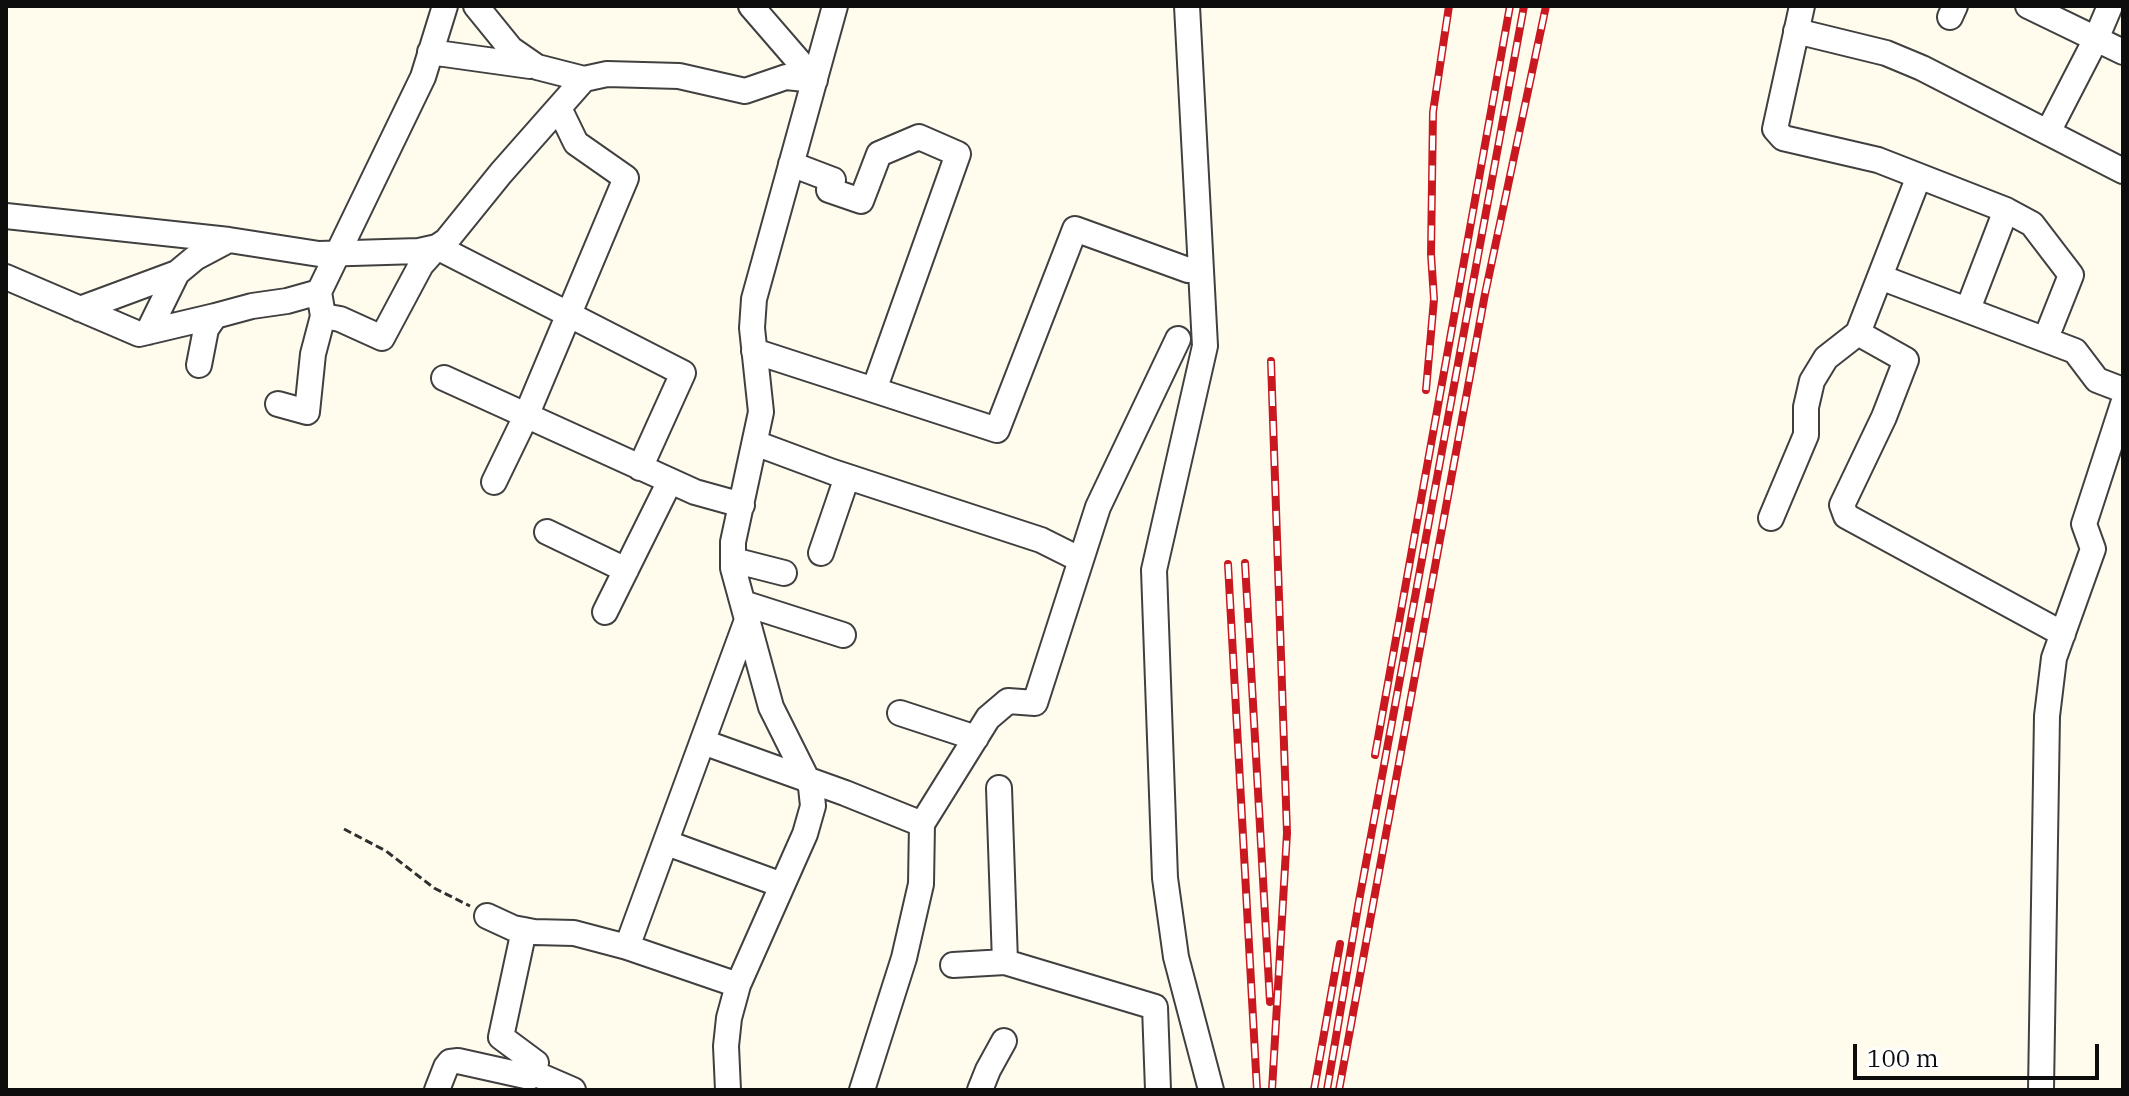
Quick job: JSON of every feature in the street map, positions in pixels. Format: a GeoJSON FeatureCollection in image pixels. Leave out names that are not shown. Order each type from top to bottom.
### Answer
{"type":"FeatureCollection","features":[{"type":"Feature","properties":{"kind":"street"},"geometry":{"type":"LineString","coordinates":[[278,404],[307,412],[313,354],[323,316],[319,292],[335,253],[423,77],[445,6]]}},
{"type":"Feature","properties":{"kind":"street"},"geometry":{"type":"LineString","coordinates":[[476,6],[511,49],[537,67]]}},
{"type":"Feature","properties":{"kind":"street"},"geometry":{"type":"LineString","coordinates":[[751,6],[815,80]]}},
{"type":"Feature","properties":{"kind":"street"},"geometry":{"type":"LineString","coordinates":[[728,1090],[726,1046],[729,1018],[738,985],[805,834],[813,806],[811,787],[771,707],[733,560],[733,542],[761,412],[752,328],[754,299],[835,6]]}},
{"type":"Feature","properties":{"kind":"street"},"geometry":{"type":"LineString","coordinates":[[1187,6],[1205,346],[1154,570],[1165,878],[1176,957],[1211,1090]]}},
{"type":"Feature","properties":{"kind":"street"},"geometry":{"type":"LineString","coordinates":[[1802,6],[1775,129],[1783,138],[1878,160],[2006,210],[2032,224],[2071,275],[2046,338]]}},
{"type":"Feature","properties":{"kind":"street"},"geometry":{"type":"LineString","coordinates":[[2028,6],[2123,52]]}},
{"type":"Feature","properties":{"kind":"street"},"geometry":{"type":"LineString","coordinates":[[2048,132],[2110,6]]}},
{"type":"Feature","properties":{"kind":"street"},"geometry":{"type":"LineString","coordinates":[[1796,31],[1886,53],[1922,68],[2123,171]]}},
{"type":"Feature","properties":{"kind":"street"},"geometry":{"type":"LineString","coordinates":[[430,52],[537,67],[584,79],[607,74],[679,76],[745,91],[786,77],[815,80]]}},
{"type":"Feature","properties":{"kind":"street"},"geometry":{"type":"LineString","coordinates":[[323,316],[340,319],[382,338],[421,265],[465,221],[501,173],[584,79]]}},
{"type":"Feature","properties":{"kind":"street"},"geometry":{"type":"LineString","coordinates":[[494,482],[526,416],[626,178],[576,143],[559,108]]}},
{"type":"Feature","properties":{"kind":"street"},"geometry":{"type":"LineString","coordinates":[[791,164],[833,180],[829,190],[861,201],[879,154],[919,137],[958,154],[874,390]]}},
{"type":"Feature","properties":{"kind":"street"},"geometry":{"type":"LineString","coordinates":[[1771,518],[1806,435],[1806,407],[1812,381],[1826,358],[1858,333],[1919,176]]}},
{"type":"Feature","properties":{"kind":"street"},"geometry":{"type":"LineString","coordinates":[[1968,309],[2006,210]]}},
{"type":"Feature","properties":{"kind":"street"},"geometry":{"type":"LineString","coordinates":[[6,216],[229,240],[319,254],[419,251],[437,247],[683,373],[640,468]]}},
{"type":"Feature","properties":{"kind":"street"},"geometry":{"type":"LineString","coordinates":[[754,351],[997,430],[1075,229],[1188,270]]}},
{"type":"Feature","properties":{"kind":"street"},"geometry":{"type":"LineString","coordinates":[[80,309],[177,273],[195,258],[229,240]]}},
{"type":"Feature","properties":{"kind":"street"},"geometry":{"type":"LineString","coordinates":[[148,332],[177,273]]}},
{"type":"Feature","properties":{"kind":"street"},"geometry":{"type":"LineString","coordinates":[[6,277],[139,334],[319,292]]}},
{"type":"Feature","properties":{"kind":"street"},"geometry":{"type":"LineString","coordinates":[[1880,277],[2075,351],[2097,380],[2123,390]]}},
{"type":"Feature","properties":{"kind":"street"},"geometry":{"type":"LineString","coordinates":[[199,365],[206,329],[215,316]]}},
{"type":"Feature","properties":{"kind":"street"},"geometry":{"type":"LineString","coordinates":[[1858,333],[1906,360],[1884,417],[1842,505],[1846,516],[2063,634]]}},
{"type":"Feature","properties":{"kind":"street"},"geometry":{"type":"LineString","coordinates":[[862,1090],[908,944],[921,884],[922,824],[988,718],[1008,701],[1035,703],[1098,507],[1178,339]]}},
{"type":"Feature","properties":{"kind":"street"},"geometry":{"type":"LineString","coordinates":[[444,378],[695,492],[742,505]]}},
{"type":"Feature","properties":{"kind":"street"},"geometry":{"type":"LineString","coordinates":[[2041,1090],[2047,716],[2054,658],[2093,549],[2084,524],[2123,404]]}},
{"type":"Feature","properties":{"kind":"street"},"geometry":{"type":"LineString","coordinates":[[755,443],[847,477],[1041,540],[1081,560]]}},
{"type":"Feature","properties":{"kind":"street"},"geometry":{"type":"LineString","coordinates":[[821,553],[847,477]]}},
{"type":"Feature","properties":{"kind":"street"},"geometry":{"type":"LineString","coordinates":[[605,612],[670,481]]}},
{"type":"Feature","properties":{"kind":"street"},"geometry":{"type":"LineString","coordinates":[[547,532],[626,570]]}},
{"type":"Feature","properties":{"kind":"street"},"geometry":{"type":"LineString","coordinates":[[733,560],[784,573]]}},
{"type":"Feature","properties":{"kind":"street"},"geometry":{"type":"LineString","coordinates":[[745,611],[843,635]]}},
{"type":"Feature","properties":{"kind":"street"},"geometry":{"type":"LineString","coordinates":[[627,947],[703,742],[745,611]]}},
{"type":"Feature","properties":{"kind":"street"},"geometry":{"type":"LineString","coordinates":[[900,713],[976,738]]}},
{"type":"Feature","properties":{"kind":"street"},"geometry":{"type":"LineString","coordinates":[[703,742],[922,824]]}},
{"type":"Feature","properties":{"kind":"street"},"geometry":{"type":"LineString","coordinates":[[999,788],[1005,962]]}},
{"type":"Feature","properties":{"kind":"street"},"geometry":{"type":"LineString","coordinates":[[667,843],[782,885]]}},
{"type":"Feature","properties":{"kind":"street"},"geometry":{"type":"LineString","coordinates":[[487,916],[513,928],[574,933],[627,947],[738,985]]}},
{"type":"Feature","properties":{"kind":"street"},"geometry":{"type":"LineString","coordinates":[[524,930],[501,1037],[536,1072]]}},
{"type":"Feature","properties":{"kind":"street"},"geometry":{"type":"LineString","coordinates":[[953,965],[1005,962],[1155,1007],[1158,1090]]}},
{"type":"Feature","properties":{"kind":"street"},"geometry":{"type":"LineString","coordinates":[[980,1090],[1004,1041]]}},
{"type":"Feature","properties":{"kind":"street"},"geometry":{"type":"LineString","coordinates":[[437,1090],[446,1067],[450,1062],[458,1061],[536,1072],[573,1090]]}},
{"type":"Feature","properties":{"kind":"path"},"geometry":{"type":"LineString","coordinates":[[344,829],[386,851],[421,880],[487,916]]}},
{"type":"Feature","properties":{"kind":"railway"},"geometry":{"type":"LineString","coordinates":[[1426,390],[1434,299],[1431,254],[1433,112],[1449,6]]}},
{"type":"Feature","properties":{"kind":"railway"},"geometry":{"type":"LineString","coordinates":[[1375,755],[1510,6]]}},
{"type":"Feature","properties":{"kind":"railway"},"geometry":{"type":"LineString","coordinates":[[1327,1090],[1524,6]]}},
{"type":"Feature","properties":{"kind":"railway"},"geometry":{"type":"LineString","coordinates":[[1339,1090],[1485,294],[1546,6]]}},
{"type":"Feature","properties":{"kind":"railway"},"geometry":{"type":"LineString","coordinates":[[1271,361],[1287,833],[1272,1090]]}},
{"type":"Feature","properties":{"kind":"railway"},"geometry":{"type":"LineString","coordinates":[[1245,563],[1270,1002]]}},
{"type":"Feature","properties":{"kind":"railway"},"geometry":{"type":"LineString","coordinates":[[1228,564],[1257,1090]]}},
{"type":"Feature","properties":{"kind":"railway"},"geometry":{"type":"LineString","coordinates":[[1314,1090],[1340,944]]}}]}
